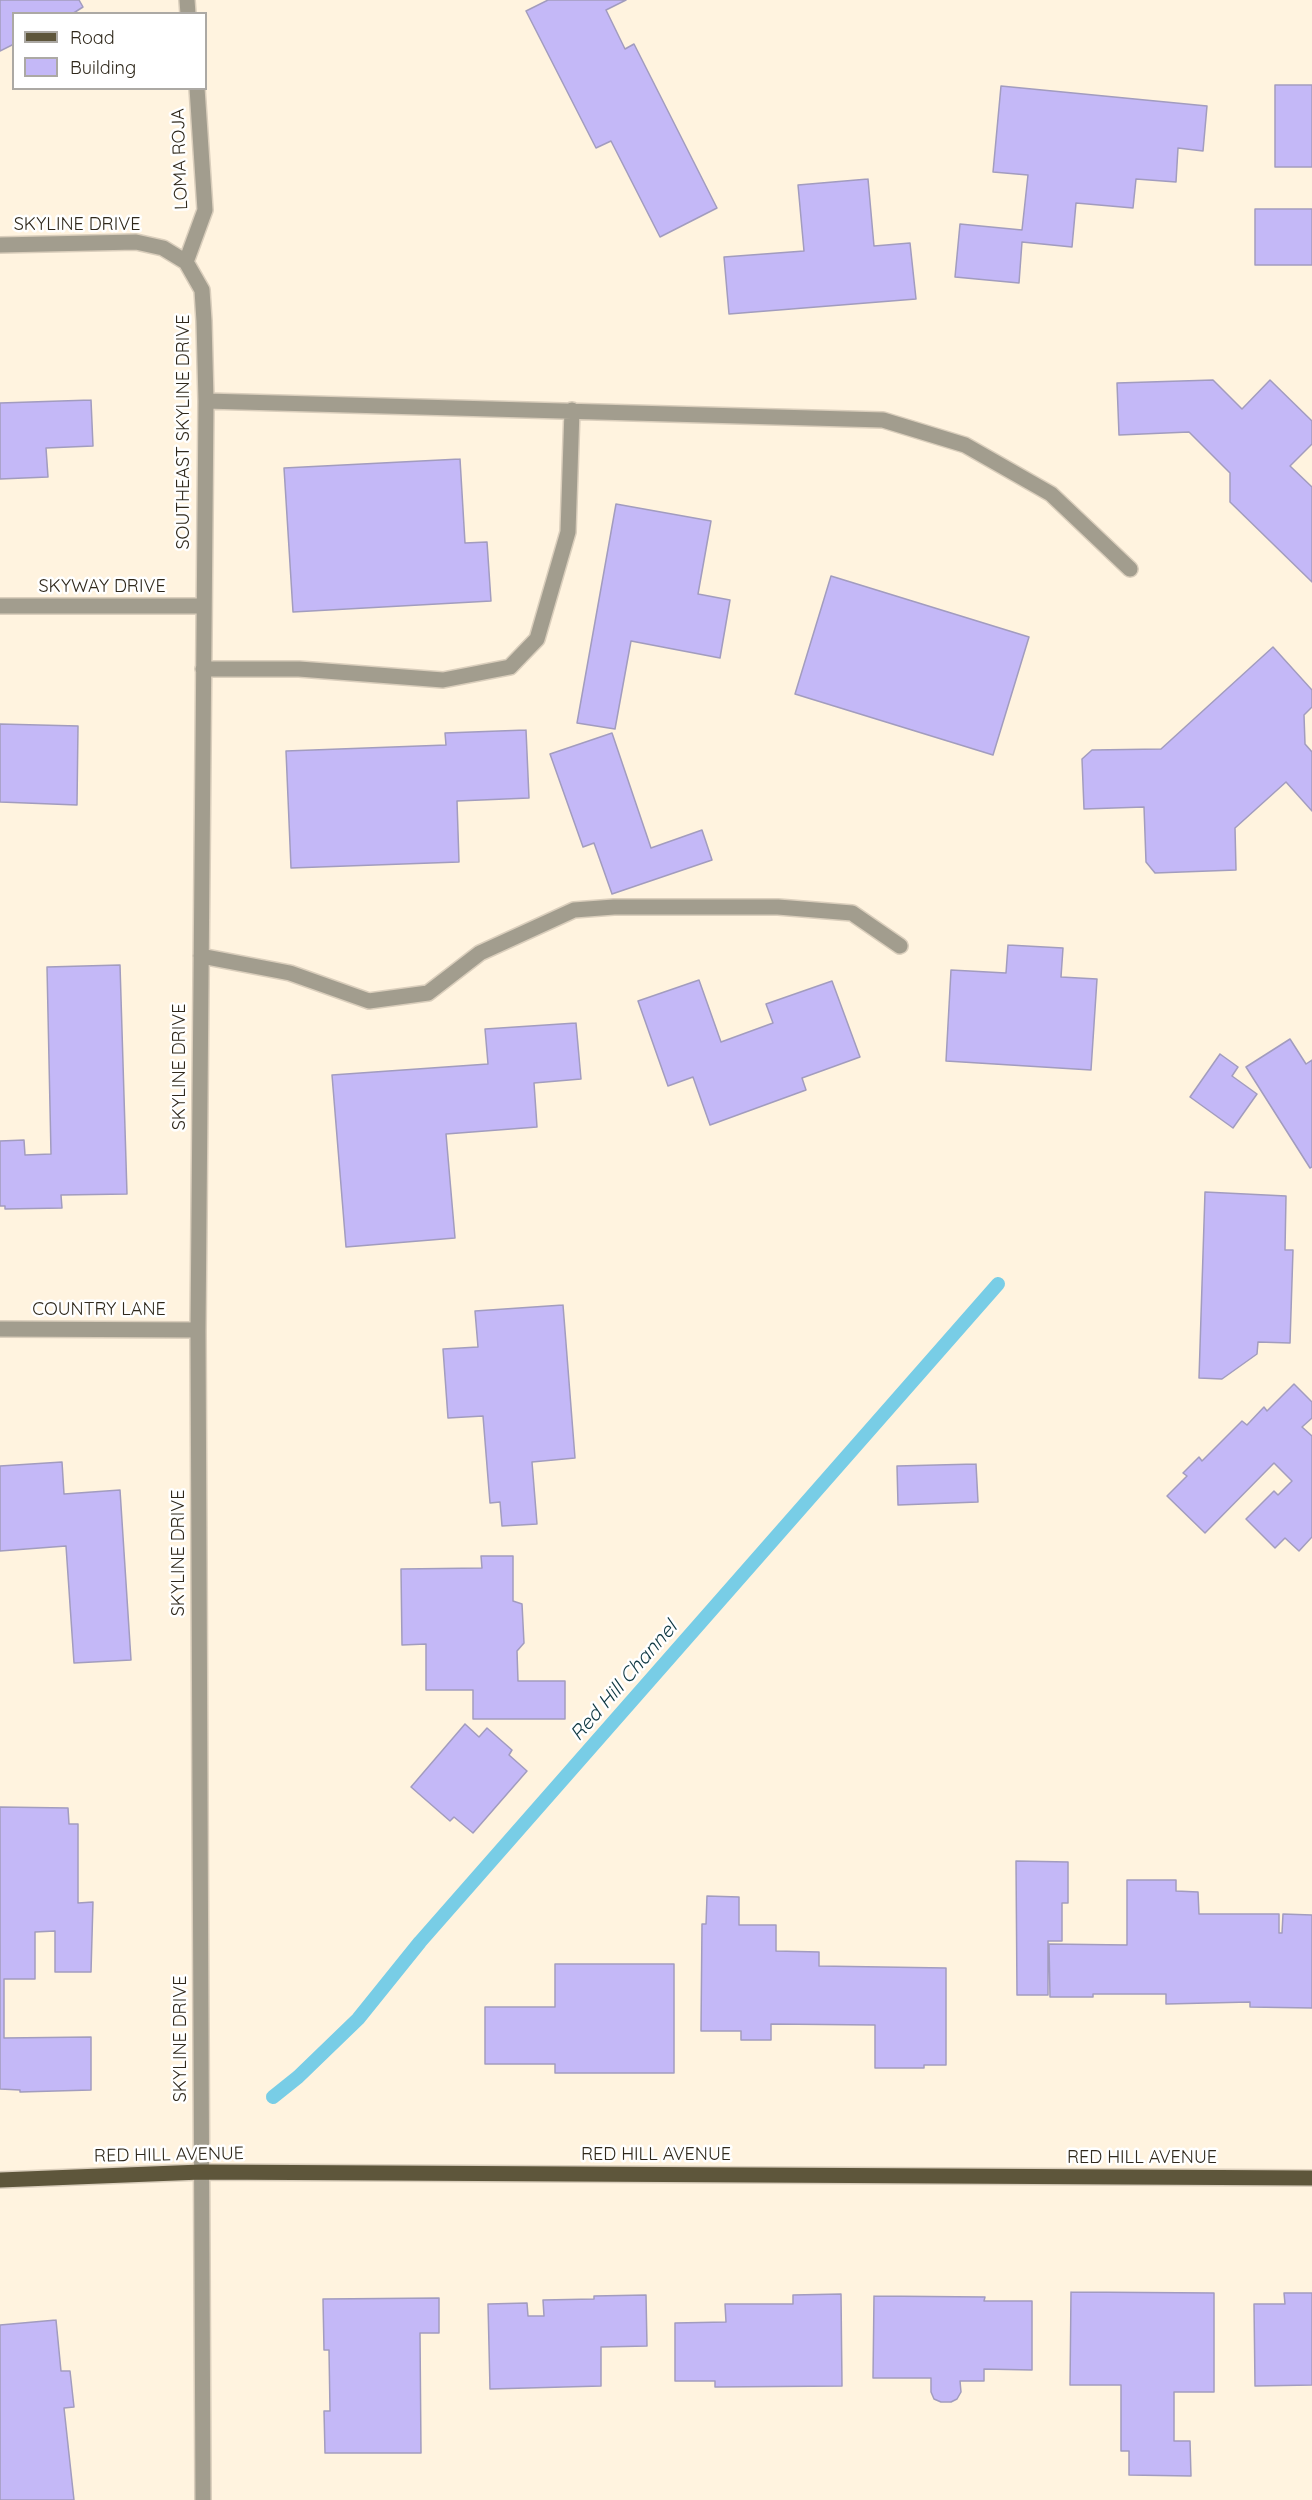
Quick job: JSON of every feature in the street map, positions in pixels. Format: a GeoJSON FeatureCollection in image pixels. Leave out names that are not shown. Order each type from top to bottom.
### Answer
{"type":"FeatureCollection","features":[{"type":"Feature","properties":{"kind":"main road","name":"RED HILL AVENUE"},"geometry":{"type":"LineString","coordinates":[[0,2180],[201,2172],[1312,2178]]}},
{"type":"Feature","properties":{"kind":"street","name":"LOMA ROJA"},"geometry":{"type":"LineString","coordinates":[[186,262],[205,210],[197,90]]}},
{"type":"Feature","properties":{"kind":"street","name":"SKYLINE DRIVE"},"geometry":{"type":"LineString","coordinates":[[0,244],[136,242],[164,248],[186,262]]}},
{"type":"Feature","properties":{"kind":"street","name":"SOUTHEAST SKYLINE DRIVE"},"geometry":{"type":"LineString","coordinates":[[186,262],[201,290],[206,401],[204,606]]}},
{"type":"Feature","properties":{"kind":"street"},"geometry":{"type":"LineString","coordinates":[[206,401],[883,420],[965,445],[1051,494],[1130,569]]}},
{"type":"Feature","properties":{"kind":"street"},"geometry":{"type":"LineString","coordinates":[[203,669],[299,669],[443,680],[510,667],[537,639],[568,532],[572,410]]}},
{"type":"Feature","properties":{"kind":"street","name":"SKYWAY DRIVE"},"geometry":{"type":"LineString","coordinates":[[0,606],[204,606]]}},
{"type":"Feature","properties":{"kind":"street","name":"SKYLINE DRIVE"},"geometry":{"type":"LineString","coordinates":[[203,2500],[198,1330],[204,606]]}},
{"type":"Feature","properties":{"kind":"street"},"geometry":{"type":"LineString","coordinates":[[201,956],[291,973],[369,1001],[428,993],[480,953],[574,910],[614,907],[778,906],[852,913],[900,946]]}},
{"type":"Feature","properties":{"kind":"street","name":"COUNTRY LANE"},"geometry":{"type":"LineString","coordinates":[[0,1329],[198,1330]]}},
{"type":"Feature","properties":{"kind":"building"},"geometry":{"type":"Polygon","coordinates":[[[0,0],[79,0],[83,7],[75,12],[12,12],[12,45],[0,51],[0,0]]]}},
{"type":"Feature","properties":{"kind":"building"},"geometry":{"type":"Polygon","coordinates":[[[548,0],[626,0],[606,10],[625,49],[634,44],[717,208],[660,237],[611,141],[596,148],[526,11],[548,0]]]}},
{"type":"Feature","properties":{"kind":"building"},"geometry":{"type":"Polygon","coordinates":[[[1275,85],[1312,85],[1312,167],[1275,167],[1275,85]]]}},
{"type":"Feature","properties":{"kind":"building"},"geometry":{"type":"Polygon","coordinates":[[[1001,86],[1207,106],[1203,151],[1178,148],[1176,182],[1136,179],[1133,208],[1076,203],[1072,247],[1022,242],[1019,283],[955,277],[960,224],[1022,230],[1028,175],[993,172],[1001,86]]]}},
{"type":"Feature","properties":{"kind":"building"},"geometry":{"type":"Polygon","coordinates":[[[868,179],[874,246],[910,243],[916,299],[729,314],[724,257],[804,251],[798,185],[868,179]]]}},
{"type":"Feature","properties":{"kind":"building"},"geometry":{"type":"Polygon","coordinates":[[[1255,209],[1312,209],[1312,265],[1255,265],[1255,209]]]}},
{"type":"Feature","properties":{"kind":"building"},"geometry":{"type":"Polygon","coordinates":[[[1213,380],[1242,409],[1270,380],[1312,421],[1312,444],[1290,466],[1312,487],[1312,582],[1230,502],[1230,473],[1189,432],[1119,435],[1117,383],[1213,380]]]}},
{"type":"Feature","properties":{"kind":"building"},"geometry":{"type":"Polygon","coordinates":[[[91,400],[93,446],[46,448],[48,477],[0,479],[0,403],[91,400]]]}},
{"type":"Feature","properties":{"kind":"building"},"geometry":{"type":"Polygon","coordinates":[[[460,459],[465,543],[487,542],[491,601],[293,612],[284,468],[460,459]]]}},
{"type":"Feature","properties":{"kind":"building"},"geometry":{"type":"Polygon","coordinates":[[[616,504],[711,521],[698,594],[730,600],[720,658],[631,641],[615,729],[577,723],[616,504]]]}},
{"type":"Feature","properties":{"kind":"building"},"geometry":{"type":"Polygon","coordinates":[[[831,576],[1029,637],[993,755],[795,694],[831,576]]]}},
{"type":"Feature","properties":{"kind":"building"},"geometry":{"type":"Polygon","coordinates":[[[1273,647],[1312,690],[1312,707],[1304,715],[1305,744],[1312,752],[1312,811],[1286,782],[1235,828],[1236,870],[1155,873],[1146,862],[1144,807],[1084,809],[1082,759],[1092,750],[1161,749],[1273,647]]]}},
{"type":"Feature","properties":{"kind":"building"},"geometry":{"type":"Polygon","coordinates":[[[0,724],[78,726],[77,805],[0,802],[0,724]]]}},
{"type":"Feature","properties":{"kind":"building"},"geometry":{"type":"Polygon","coordinates":[[[526,730],[529,798],[457,801],[459,862],[291,868],[286,751],[446,745],[445,733],[526,730]]]}},
{"type":"Feature","properties":{"kind":"building"},"geometry":{"type":"Polygon","coordinates":[[[612,733],[651,848],[702,830],[712,860],[612,894],[594,843],[583,847],[550,754],[612,733]]]}},
{"type":"Feature","properties":{"kind":"building"},"geometry":{"type":"Polygon","coordinates":[[[1008,945],[1063,948],[1061,977],[1097,979],[1091,1070],[946,1061],[951,970],[1006,973],[1008,945]]]}},
{"type":"Feature","properties":{"kind":"building"},"geometry":{"type":"Polygon","coordinates":[[[120,965],[127,1194],[61,1195],[62,1208],[5,1209],[5,1206],[0,1206],[0,1141],[24,1140],[25,1155],[51,1154],[47,967],[120,965]]]}},
{"type":"Feature","properties":{"kind":"building"},"geometry":{"type":"Polygon","coordinates":[[[699,980],[721,1042],[773,1023],[766,1004],[832,981],[860,1057],[802,1078],[806,1090],[710,1125],[693,1077],[668,1086],[638,1001],[699,980]]]}},
{"type":"Feature","properties":{"kind":"building"},"geometry":{"type":"Polygon","coordinates":[[[576,1023],[581,1079],[534,1083],[537,1127],[446,1134],[455,1238],[346,1247],[332,1075],[488,1064],[485,1029],[576,1023]]]}},
{"type":"Feature","properties":{"kind":"building"},"geometry":{"type":"Polygon","coordinates":[[[1290,1039],[1306,1064],[1312,1060],[1312,1167],[1310,1168],[1246,1067],[1290,1039]]]}},
{"type":"Feature","properties":{"kind":"building"},"geometry":{"type":"Polygon","coordinates":[[[1220,1054],[1238,1067],[1232,1076],[1257,1094],[1233,1128],[1190,1097],[1220,1054]]]}},
{"type":"Feature","properties":{"kind":"building"},"geometry":{"type":"Polygon","coordinates":[[[1205,1192],[1286,1196],[1285,1250],[1293,1250],[1290,1343],[1258,1342],[1257,1354],[1222,1379],[1199,1378],[1205,1192]]]}},
{"type":"Feature","properties":{"kind":"building"},"geometry":{"type":"Polygon","coordinates":[[[563,1305],[575,1458],[532,1462],[537,1524],[502,1526],[500,1502],[490,1503],[483,1416],[448,1418],[443,1349],[478,1347],[475,1311],[563,1305]]]}},
{"type":"Feature","properties":{"kind":"building"},"geometry":{"type":"Polygon","coordinates":[[[1294,1384],[1312,1402],[1312,1418],[1302,1427],[1312,1436],[1312,1537],[1299,1551],[1285,1538],[1275,1548],[1246,1519],[1274,1491],[1278,1495],[1292,1481],[1274,1463],[1205,1533],[1167,1496],[1187,1476],[1183,1473],[1199,1457],[1202,1461],[1242,1421],[1247,1425],[1264,1407],[1267,1411],[1294,1384]]]}},
{"type":"Feature","properties":{"kind":"building"},"geometry":{"type":"Polygon","coordinates":[[[62,1462],[64,1494],[120,1490],[131,1660],[74,1663],[66,1546],[0,1551],[0,1466],[62,1462]]]}},
{"type":"Feature","properties":{"kind":"building"},"geometry":{"type":"Polygon","coordinates":[[[976,1464],[978,1502],[898,1505],[897,1466],[976,1464]]]}},
{"type":"Feature","properties":{"kind":"building"},"geometry":{"type":"Polygon","coordinates":[[[481,1556],[513,1556],[513,1601],[522,1604],[524,1643],[517,1651],[518,1681],[565,1681],[565,1719],[473,1719],[473,1690],[426,1690],[426,1644],[402,1645],[401,1569],[482,1568],[481,1556]]]}},
{"type":"Feature","properties":{"kind":"building"},"geometry":{"type":"Polygon","coordinates":[[[465,1724],[479,1737],[487,1728],[512,1750],[509,1755],[527,1771],[473,1833],[454,1817],[450,1821],[411,1787],[465,1724]]]}},
{"type":"Feature","properties":{"kind":"building"},"geometry":{"type":"Polygon","coordinates":[[[0,1807],[68,1808],[69,1824],[78,1824],[78,1903],[93,1902],[91,1972],[55,1972],[55,1931],[35,1932],[35,1979],[4,1979],[4,2038],[91,2037],[91,2090],[20,2092],[20,2090],[0,2089],[0,1807]]]}},
{"type":"Feature","properties":{"kind":"building"},"geometry":{"type":"Polygon","coordinates":[[[1016,1861],[1068,1862],[1068,1903],[1062,1903],[1062,1941],[1048,1941],[1048,1995],[1017,1995],[1016,1861]]]}},
{"type":"Feature","properties":{"kind":"building"},"geometry":{"type":"Polygon","coordinates":[[[1127,1880],[1176,1880],[1176,1891],[1198,1892],[1199,1914],[1279,1914],[1279,1933],[1282,1933],[1283,1914],[1312,1915],[1312,2008],[1250,2007],[1250,2002],[1166,2004],[1166,1994],[1093,1994],[1093,1997],[1050,1997],[1049,1944],[1127,1945],[1127,1880]]]}},
{"type":"Feature","properties":{"kind":"building"},"geometry":{"type":"Polygon","coordinates":[[[707,1896],[739,1897],[739,1925],[776,1925],[776,1951],[819,1952],[819,1966],[946,1968],[946,2065],[924,2065],[924,2068],[875,2068],[875,2025],[771,2024],[771,2040],[741,2040],[741,2031],[701,2031],[702,1924],[706,1924],[707,1896]]]}},
{"type":"Feature","properties":{"kind":"building"},"geometry":{"type":"Polygon","coordinates":[[[555,1964],[674,1964],[674,2073],[555,2073],[555,2064],[485,2064],[485,2007],[555,2007],[555,1964]]]}},
{"type":"Feature","properties":{"kind":"building"},"geometry":{"type":"Polygon","coordinates":[[[1071,2292],[1214,2293],[1214,2392],[1174,2392],[1174,2441],[1190,2441],[1191,2476],[1129,2475],[1129,2451],[1121,2451],[1121,2385],[1070,2385],[1071,2292]]]}},
{"type":"Feature","properties":{"kind":"building"},"geometry":{"type":"Polygon","coordinates":[[[1284,2293],[1312,2293],[1312,2385],[1255,2386],[1254,2304],[1285,2304],[1284,2293]]]}},
{"type":"Feature","properties":{"kind":"building"},"geometry":{"type":"Polygon","coordinates":[[[841,2294],[842,2386],[715,2387],[715,2381],[675,2381],[675,2323],[726,2322],[725,2304],[793,2304],[793,2295],[841,2294]]]}},
{"type":"Feature","properties":{"kind":"building"},"geometry":{"type":"Polygon","coordinates":[[[646,2295],[647,2346],[601,2347],[601,2386],[490,2389],[488,2304],[527,2303],[528,2316],[544,2316],[543,2300],[646,2295]]]}},
{"type":"Feature","properties":{"kind":"building"},"geometry":{"type":"Polygon","coordinates":[[[874,2296],[985,2297],[984,2301],[1032,2301],[1032,2370],[984,2369],[984,2381],[960,2381],[961,2392],[957,2399],[951,2402],[934,2399],[931,2392],[931,2378],[873,2378],[874,2296]]]}},
{"type":"Feature","properties":{"kind":"building"},"geometry":{"type":"Polygon","coordinates":[[[439,2298],[439,2333],[420,2333],[421,2453],[325,2453],[324,2411],[330,2411],[329,2350],[324,2350],[323,2299],[439,2298]]]}},
{"type":"Feature","properties":{"kind":"building"},"geometry":{"type":"Polygon","coordinates":[[[56,2320],[61,2371],[70,2371],[74,2407],[64,2408],[74,2500],[0,2500],[0,2325],[56,2320]]]}},
{"type":"Feature","properties":{"kind":"waterway","name":"Red Hill Channel"},"geometry":{"type":"LineString","coordinates":[[273,2097],[298,2077],[358,2019],[420,1942],[998,1284]]}}]}
